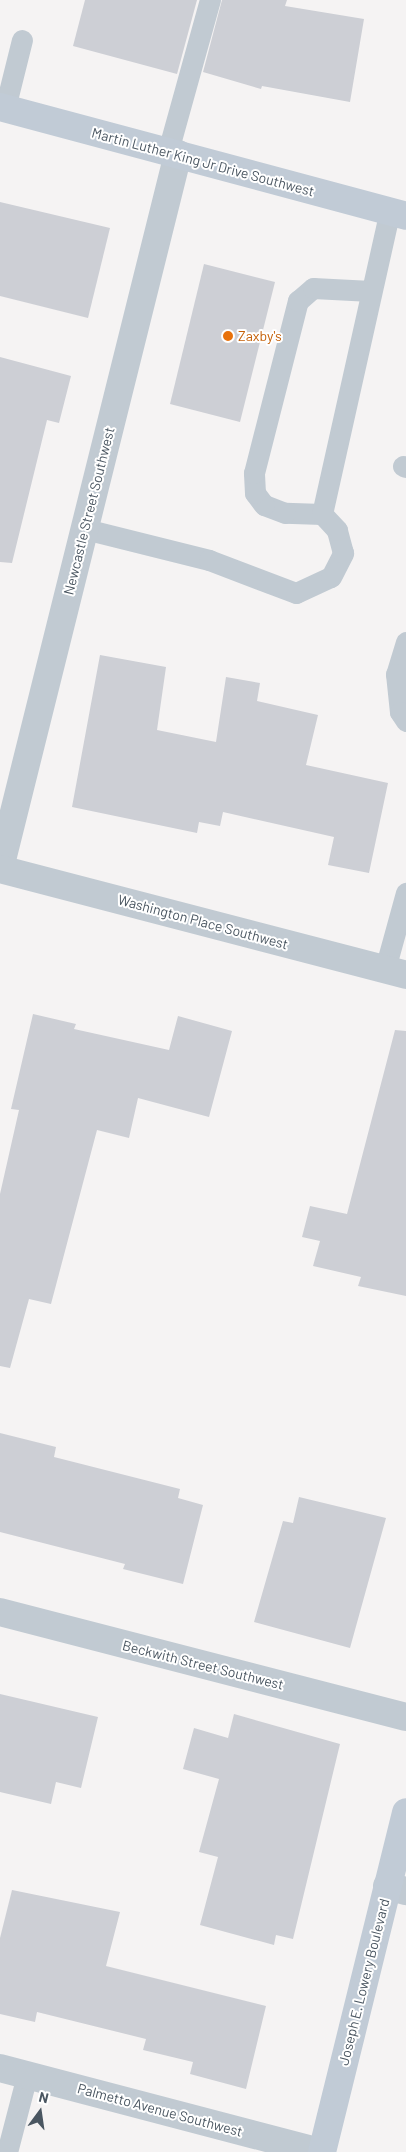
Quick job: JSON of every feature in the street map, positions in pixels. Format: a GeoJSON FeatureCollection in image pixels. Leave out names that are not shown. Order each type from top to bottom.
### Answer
{"type":"FeatureCollection","features":[{"type":"Feature","properties":{"kind":"main road","name":"Martin Luther King Jr Drive Southwest"},"geometry":{"type":"LineString","coordinates":[[2,107],[398,214]]}},
{"type":"Feature","properties":{"kind":"main road","name":"Joseph E. Lowery Boulevard"},"geometry":{"type":"LineString","coordinates":[[321,2152],[397,1889],[406,1812]]}},
{"type":"Feature","properties":{"kind":"street","name":"Newcastle Street Southwest"},"geometry":{"type":"LineString","coordinates":[[0,869],[84,529],[173,152]]}},
{"type":"Feature","properties":{"kind":"street","name":"Washington Place Southwest"},"geometry":{"type":"LineString","coordinates":[[0,869],[395,972]]}},
{"type":"Feature","properties":{"kind":"street","name":"Beckwith Street Southwest"},"geometry":{"type":"LineString","coordinates":[[0,1612],[406,1717]]}},
{"type":"Feature","properties":{"kind":"street","name":"Palmetto Avenue Southwest"},"geometry":{"type":"LineString","coordinates":[[0,2068],[321,2152]]}},
{"type":"Feature","properties":{"kind":"lane"},"geometry":{"type":"LineString","coordinates":[[173,152],[210,0]]}},
{"type":"Feature","properties":{"kind":"lane"},"geometry":{"type":"LineString","coordinates":[[2,107],[22,40]]}},
{"type":"Feature","properties":{"kind":"lane"},"geometry":{"type":"LineString","coordinates":[[322,514],[370,291],[398,214]]}},
{"type":"Feature","properties":{"kind":"lane"},"geometry":{"type":"LineString","coordinates":[[84,529],[210,560],[296,593],[331,578],[343,553],[336,530],[322,514],[285,513],[264,505],[255,493],[254,473],[298,301],[313,288],[370,291]]}},
{"type":"Feature","properties":{"kind":"lane"},"geometry":{"type":"LineString","coordinates":[[406,642],[396,674],[400,712],[406,721]]}},
{"type":"Feature","properties":{"kind":"lane"},"geometry":{"type":"LineString","coordinates":[[395,972],[406,893]]}},
{"type":"Feature","properties":{"kind":"lane"},"geometry":{"type":"LineString","coordinates":[[7,2152],[27,2075]]}},
{"type":"Feature","properties":{"kind":"building"},"geometry":{"type":"Polygon","coordinates":[[[85,0],[197,0],[177,74],[73,46],[85,0]]]}},
{"type":"Feature","properties":{"kind":"building"},"geometry":{"type":"Polygon","coordinates":[[[222,0],[287,0],[285,6],[364,19],[350,102],[262,86],[261,89],[203,72],[222,0]]]}},
{"type":"Feature","properties":{"kind":"building"},"geometry":{"type":"Polygon","coordinates":[[[0,202],[110,228],[88,318],[0,296],[0,202]]]}},
{"type":"Feature","properties":{"kind":"building"},"geometry":{"type":"Polygon","coordinates":[[[204,264],[275,282],[240,422],[170,404],[204,264]]]}},
{"type":"Feature","properties":{"kind":"building"},"geometry":{"type":"Polygon","coordinates":[[[0,357],[71,376],[59,423],[47,420],[12,563],[0,562],[0,357]]]}},
{"type":"Feature","properties":{"kind":"building"},"geometry":{"type":"Polygon","coordinates":[[[100,655],[166,667],[157,730],[216,742],[226,677],[260,683],[257,701],[318,715],[306,765],[388,783],[369,873],[328,865],[334,837],[223,812],[220,826],[199,822],[197,833],[72,807],[100,655]]]}},
{"type":"Feature","properties":{"kind":"building"},"geometry":{"type":"Polygon","coordinates":[[[33,1014],[76,1024],[74,1029],[169,1050],[178,1016],[232,1031],[209,1117],[138,1098],[129,1138],[97,1130],[51,1304],[29,1299],[10,1368],[0,1366],[0,1194],[19,1110],[11,1109],[33,1014]]]}},
{"type":"Feature","properties":{"kind":"building"},"geometry":{"type":"Polygon","coordinates":[[[395,1030],[406,1031],[406,1296],[358,1286],[361,1277],[313,1266],[320,1241],[302,1237],[310,1206],[347,1214],[395,1030]]]}},
{"type":"Feature","properties":{"kind":"building"},"geometry":{"type":"Polygon","coordinates":[[[0,1433],[56,1447],[54,1457],[180,1489],[178,1498],[203,1505],[183,1584],[123,1569],[125,1564],[0,1532],[0,1433]]]}},
{"type":"Feature","properties":{"kind":"building"},"geometry":{"type":"Polygon","coordinates":[[[299,1497],[386,1518],[350,1648],[254,1622],[283,1521],[293,1523],[299,1497]]]}},
{"type":"Feature","properties":{"kind":"building"},"geometry":{"type":"Polygon","coordinates":[[[0,1694],[98,1717],[81,1788],[56,1782],[51,1804],[0,1792],[0,1694]]]}},
{"type":"Feature","properties":{"kind":"building"},"geometry":{"type":"Polygon","coordinates":[[[234,1714],[340,1744],[293,1939],[276,1935],[274,1945],[200,1925],[218,1857],[199,1852],[219,1779],[183,1769],[194,1728],[228,1738],[234,1714]]]}},
{"type":"Feature","properties":{"kind":"building"},"geometry":{"type":"Polygon","coordinates":[[[12,1890],[120,1912],[106,1966],[266,2006],[246,2089],[190,2074],[193,2062],[143,2050],[146,2039],[37,2012],[35,2022],[0,2014],[0,1938],[12,1890]]]}},
{"type":"Feature","properties":{"kind":"place","name":"Zaxby's"},"geometry":{"type":"Point","coordinates":[228,336]}}]}
